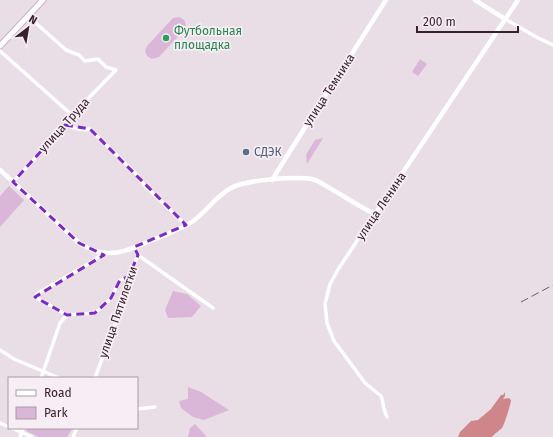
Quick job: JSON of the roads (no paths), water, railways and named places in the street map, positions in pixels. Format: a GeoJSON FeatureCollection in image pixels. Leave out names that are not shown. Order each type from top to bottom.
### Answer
{"type":"FeatureCollection","features":[{"type":"Feature","properties":{"kind":"main road"},"geometry":{"type":"LineString","coordinates":[[0,46],[43,0]]}},
{"type":"Feature","properties":{"kind":"street","name":"улица Темника"},"geometry":{"type":"LineString","coordinates":[[272,180],[386,0]]}},
{"type":"Feature","properties":{"kind":"street"},"geometry":{"type":"LineString","coordinates":[[475,0],[505,20],[553,45]]}},
{"type":"Feature","properties":{"kind":"street","name":"улица Ленина"},"geometry":{"type":"LineString","coordinates":[[387,417],[381,396],[365,383],[334,341],[327,323],[325,304],[330,284],[339,268],[518,0]]}},
{"type":"Feature","properties":{"kind":"street","name":"улица Труда"},"geometry":{"type":"LineString","coordinates":[[13,182],[65,125],[72,115],[116,70],[106,67],[98,58],[85,61],[79,55],[66,50],[28,16]]}},
{"type":"Feature","properties":{"kind":"street"},"geometry":{"type":"LineString","coordinates":[[0,51],[72,115]]}},
{"type":"Feature","properties":{"kind":"street"},"geometry":{"type":"LineString","coordinates":[[65,125],[77,129],[90,129],[141,179],[145,186],[186,225]]}},
{"type":"Feature","properties":{"kind":"street"},"geometry":{"type":"LineString","coordinates":[[0,170],[79,243],[87,248],[102,253],[118,253],[186,225],[198,217],[231,188],[245,183],[298,178],[312,179],[324,184],[375,214]]}},
{"type":"Feature","properties":{"kind":"street","name":"улица Пятилетки"},"geometry":{"type":"LineString","coordinates":[[95,377],[115,324],[129,276],[138,255],[134,247]]}},
{"type":"Feature","properties":{"kind":"street"},"geometry":{"type":"LineString","coordinates":[[102,253],[95,260],[38,293],[35,297],[67,315],[95,313],[110,298],[120,280],[129,276]]}},
{"type":"Feature","properties":{"kind":"street"},"geometry":{"type":"LineString","coordinates":[[138,255],[213,308]]}},
{"type":"Feature","properties":{"kind":"street"},"geometry":{"type":"LineString","coordinates":[[41,377],[60,323],[67,315]]}},
{"type":"Feature","properties":{"kind":"street"},"geometry":{"type":"LineString","coordinates":[[0,350],[14,359],[56,377]]}},
{"type":"Feature","properties":{"kind":"street"},"geometry":{"type":"LineString","coordinates":[[138,409],[155,407]]}},
{"type":"Feature","properties":{"kind":"street"},"geometry":{"type":"LineString","coordinates":[[20,437],[22,430],[32,437]]}},
{"type":"Feature","properties":{"kind":"railway"},"geometry":{"type":"LineString","coordinates":[[521,302],[553,285]]}},
{"type":"Feature","properties":{"kind":"place","name":"Футбольная площадка"},"geometry":{"type":"Point","coordinates":[166,38]}},
{"type":"Feature","properties":{"kind":"place","name":"СДЭК"},"geometry":{"type":"Point","coordinates":[246,152]}}]}
